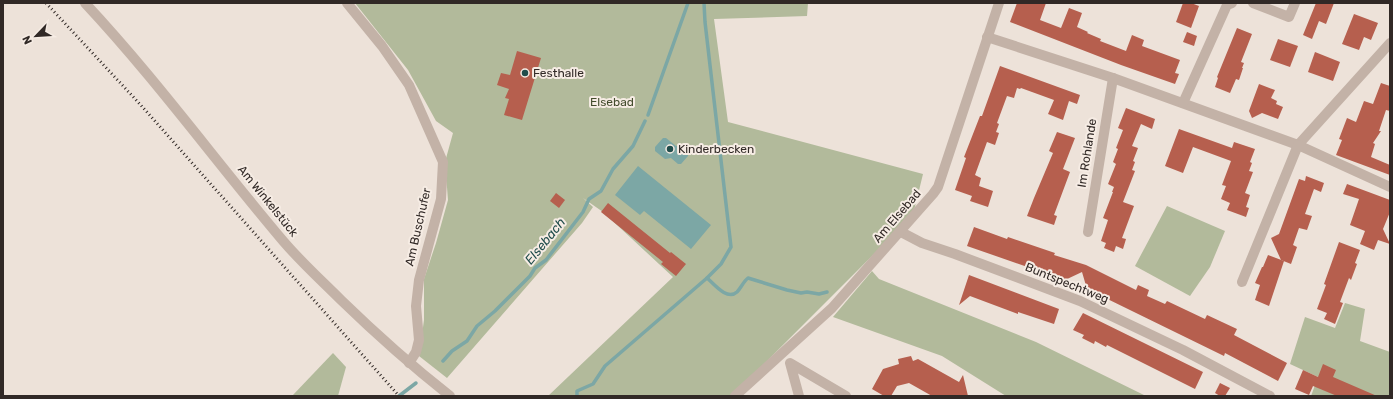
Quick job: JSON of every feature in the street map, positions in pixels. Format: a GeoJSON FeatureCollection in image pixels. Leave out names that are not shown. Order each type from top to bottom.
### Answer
{"type":"FeatureCollection","features":[{"type":"Feature","properties":{"kind":"street","name":"Am Winkelstück"},"geometry":{"type":"LineString","coordinates":[[85,3],[184,118],[285,242],[311,271],[409,363],[450,396]]}},
{"type":"Feature","properties":{"kind":"street","name":"Am Buschufer"},"geometry":{"type":"LineString","coordinates":[[347,3],[382,46],[409,85],[443,162],[441,199],[419,280],[416,306],[419,340],[416,352],[409,363]]}},
{"type":"Feature","properties":{"kind":"street","name":"Am Elsebad"},"geometry":{"type":"LineString","coordinates":[[740,394],[832,308],[926,203],[938,187],[999,3]]}},
{"type":"Feature","properties":{"kind":"street"},"geometry":{"type":"LineString","coordinates":[[1183,103],[1227,5],[1232,3]]}},
{"type":"Feature","properties":{"kind":"street"},"geometry":{"type":"LineString","coordinates":[[1253,3],[1289,17],[1295,3]]}},
{"type":"Feature","properties":{"kind":"street"},"geometry":{"type":"LineString","coordinates":[[987,37],[1113,78],[1298,145],[1390,186]]}},
{"type":"Feature","properties":{"kind":"street"},"geometry":{"type":"LineString","coordinates":[[1242,282],[1298,145],[1390,43]]}},
{"type":"Feature","properties":{"kind":"street","name":"Im Rohlande"},"geometry":{"type":"LineString","coordinates":[[1088,232],[1113,78]]}},
{"type":"Feature","properties":{"kind":"street","name":"Buntspechtweg"},"geometry":{"type":"LineString","coordinates":[[900,232],[922,243],[1080,301],[1270,396]]}},
{"type":"Feature","properties":{"kind":"street"},"geometry":{"type":"LineString","coordinates":[[783,354],[790,363],[846,396]]}},
{"type":"Feature","properties":{"kind":"street"},"geometry":{"type":"LineString","coordinates":[[790,363],[799,396]]}},
{"type":"Feature","properties":{"kind":"green space","name":"Elsebad"},"geometry":{"type":"Polygon","coordinates":[[[355,3],[808,3],[807,16],[714,19],[728,122],[923,174],[913,215],[732,396],[548,396],[673,277],[603,212],[583,198],[593,207],[582,223],[447,378],[419,356],[424,320],[424,279],[448,200],[445,162],[453,133],[436,121],[408,70],[355,3]]]}},
{"type":"Feature","properties":{"kind":"green space"},"geometry":{"type":"Polygon","coordinates":[[[1167,206],[1225,231],[1210,267],[1190,296],[1135,266],[1167,206]]]}},
{"type":"Feature","properties":{"kind":"green space"},"geometry":{"type":"Polygon","coordinates":[[[872,271],[879,279],[1036,342],[1146,396],[1006,396],[942,356],[833,317],[872,271]]]}},
{"type":"Feature","properties":{"kind":"green space"},"geometry":{"type":"Polygon","coordinates":[[[1345,303],[1365,309],[1360,341],[1390,352],[1390,396],[1311,396],[1318,377],[1290,364],[1305,317],[1335,328],[1345,303]]]}},
{"type":"Feature","properties":{"kind":"green space"},"geometry":{"type":"Polygon","coordinates":[[[333,353],[346,367],[338,396],[292,396],[333,353]]]}},
{"type":"Feature","properties":{"kind":"water","name":"Kinderbecken"},"geometry":{"type":"Polygon","coordinates":[[[663,138],[666,138],[676,146],[680,145],[688,152],[688,156],[681,164],[678,164],[671,158],[665,159],[655,151],[655,147],[663,138]]]}},
{"type":"Feature","properties":{"kind":"water"},"geometry":{"type":"Polygon","coordinates":[[[638,166],[711,225],[691,249],[644,211],[640,215],[615,195],[638,166]]]}},
{"type":"Feature","properties":{"kind":"building"},"geometry":{"type":"Polygon","coordinates":[[[1017,3],[1046,3],[1040,20],[1061,28],[1069,8],[1082,13],[1077,27],[1101,39],[1100,41],[1126,51],[1132,35],[1144,40],[1142,46],[1180,60],[1175,73],[1179,74],[1175,84],[1121,65],[1010,22],[1017,3]]]}},
{"type":"Feature","properties":{"kind":"building"},"geometry":{"type":"Polygon","coordinates":[[[1183,3],[1191,3],[1199,6],[1191,28],[1176,22],[1183,3]]]}},
{"type":"Feature","properties":{"kind":"building"},"geometry":{"type":"Polygon","coordinates":[[[1316,3],[1334,3],[1326,24],[1319,21],[1312,39],[1303,35],[1316,3]]]}},
{"type":"Feature","properties":{"kind":"building"},"geometry":{"type":"Polygon","coordinates":[[[1354,14],[1378,23],[1371,40],[1364,37],[1359,50],[1342,44],[1354,14]]]}},
{"type":"Feature","properties":{"kind":"building"},"geometry":{"type":"Polygon","coordinates":[[[1237,28],[1252,34],[1241,62],[1244,63],[1239,80],[1236,79],[1230,93],[1215,87],[1217,77],[1237,28]]]}},
{"type":"Feature","properties":{"kind":"building"},"geometry":{"type":"Polygon","coordinates":[[[1187,32],[1197,36],[1194,46],[1183,42],[1187,32]]]}},
{"type":"Feature","properties":{"kind":"building"},"geometry":{"type":"Polygon","coordinates":[[[1278,39],[1298,46],[1290,67],[1270,60],[1278,39]]]}},
{"type":"Feature","properties":{"kind":"building"},"geometry":{"type":"Polygon","coordinates":[[[517,51],[541,58],[522,120],[504,115],[509,99],[505,98],[509,89],[497,85],[501,73],[510,75],[517,51]]]}},
{"type":"Feature","properties":{"kind":"building"},"geometry":{"type":"Polygon","coordinates":[[[1315,52],[1340,62],[1333,81],[1308,72],[1315,52]]]}},
{"type":"Feature","properties":{"kind":"building"},"geometry":{"type":"Polygon","coordinates":[[[1000,66],[1080,95],[1077,104],[1069,101],[1063,120],[1048,114],[1054,100],[1021,88],[1017,88],[1014,98],[1007,96],[997,123],[999,124],[996,132],[999,133],[995,145],[987,142],[975,175],[981,178],[979,186],[993,191],[988,207],[970,201],[972,196],[955,190],[966,158],[964,157],[980,116],[982,116],[1000,66]]]}},
{"type":"Feature","properties":{"kind":"building"},"geometry":{"type":"Polygon","coordinates":[[[1381,83],[1390,86],[1390,111],[1386,110],[1379,131],[1381,131],[1373,143],[1375,144],[1371,157],[1390,165],[1390,175],[1336,155],[1342,140],[1339,139],[1347,118],[1356,122],[1364,101],[1373,104],[1381,83]]]}},
{"type":"Feature","properties":{"kind":"building"},"geometry":{"type":"Polygon","coordinates":[[[1259,84],[1275,90],[1271,98],[1277,101],[1276,104],[1283,107],[1278,119],[1262,113],[1252,118],[1249,111],[1259,84]]]}},
{"type":"Feature","properties":{"kind":"building"},"geometry":{"type":"Polygon","coordinates":[[[1126,108],[1155,119],[1152,129],[1141,124],[1132,146],[1138,148],[1133,161],[1135,162],[1132,170],[1135,171],[1123,202],[1134,206],[1122,238],[1126,239],[1123,249],[1116,246],[1114,252],[1104,248],[1106,243],[1101,241],[1108,220],[1103,218],[1114,187],[1108,184],[1116,164],[1113,162],[1118,149],[1116,148],[1123,130],[1118,128],[1126,108]]]}},
{"type":"Feature","properties":{"kind":"building"},"geometry":{"type":"Polygon","coordinates":[[[1179,129],[1232,148],[1234,142],[1255,149],[1250,162],[1252,163],[1249,171],[1253,172],[1245,193],[1250,195],[1246,207],[1249,208],[1246,217],[1227,210],[1230,203],[1221,199],[1226,186],[1222,185],[1231,161],[1193,147],[1183,173],[1165,166],[1179,129]]]}},
{"type":"Feature","properties":{"kind":"building"},"geometry":{"type":"Polygon","coordinates":[[[1057,132],[1075,138],[1063,169],[1070,172],[1054,215],[1057,216],[1054,225],[1027,216],[1053,153],[1049,151],[1057,132]]]}},
{"type":"Feature","properties":{"kind":"building"},"geometry":{"type":"Polygon","coordinates":[[[1306,176],[1324,183],[1321,192],[1314,189],[1305,214],[1312,216],[1307,230],[1299,228],[1293,245],[1297,247],[1291,264],[1281,260],[1271,238],[1279,234],[1299,179],[1305,181],[1306,176]]]}},
{"type":"Feature","properties":{"kind":"building"},"geometry":{"type":"Polygon","coordinates":[[[1347,184],[1390,200],[1390,212],[1383,229],[1390,244],[1378,240],[1374,250],[1360,244],[1365,231],[1350,225],[1359,199],[1343,194],[1347,184]]]}},
{"type":"Feature","properties":{"kind":"building"},"geometry":{"type":"Polygon","coordinates":[[[556,193],[565,200],[559,208],[550,201],[556,193]]]}},
{"type":"Feature","properties":{"kind":"building"},"geometry":{"type":"Polygon","coordinates":[[[608,203],[686,264],[676,276],[661,264],[663,262],[601,212],[608,203]]]}},
{"type":"Feature","properties":{"kind":"building"},"geometry":{"type":"Polygon","coordinates":[[[974,227],[1007,239],[1008,237],[1055,253],[1054,255],[1086,265],[1136,290],[1138,285],[1149,290],[1147,296],[1165,304],[1167,301],[1205,319],[1207,315],[1237,329],[1234,335],[1287,363],[1278,381],[1225,353],[1224,356],[1087,289],[1082,272],[1065,280],[967,246],[974,227]]]}},
{"type":"Feature","properties":{"kind":"building"},"geometry":{"type":"Polygon","coordinates":[[[1339,242],[1360,250],[1351,280],[1349,278],[1340,302],[1343,303],[1335,324],[1324,319],[1327,313],[1317,309],[1339,242]]]}},
{"type":"Feature","properties":{"kind":"building"},"geometry":{"type":"Polygon","coordinates":[[[1268,255],[1284,261],[1269,306],[1255,300],[1260,285],[1255,283],[1268,255]]]}},
{"type":"Feature","properties":{"kind":"building"},"geometry":{"type":"Polygon","coordinates":[[[969,275],[1059,309],[1054,324],[1018,312],[1018,314],[970,296],[959,305],[969,275]]]}},
{"type":"Feature","properties":{"kind":"building"},"geometry":{"type":"Polygon","coordinates":[[[1083,313],[1203,372],[1195,389],[1107,345],[1106,347],[1095,341],[1094,344],[1082,338],[1084,335],[1073,330],[1083,313]]]}},
{"type":"Feature","properties":{"kind":"building"},"geometry":{"type":"Polygon","coordinates":[[[911,356],[913,361],[918,359],[959,382],[963,375],[968,396],[932,396],[909,383],[897,386],[891,396],[884,396],[872,389],[883,369],[899,364],[898,359],[911,356]]]}},
{"type":"Feature","properties":{"kind":"building"},"geometry":{"type":"Polygon","coordinates":[[[1323,364],[1336,370],[1333,377],[1377,396],[1337,396],[1313,386],[1309,395],[1295,389],[1303,370],[1318,377],[1323,364]]]}},
{"type":"Feature","properties":{"kind":"building"},"geometry":{"type":"Polygon","coordinates":[[[1220,383],[1230,388],[1225,396],[1220,396],[1215,393],[1220,383]]]}},
{"type":"Feature","properties":{"kind":"waterway","name":"Elsebach"},"geometry":{"type":"LineString","coordinates":[[648,115],[688,3]]}},
{"type":"Feature","properties":{"kind":"waterway"},"geometry":{"type":"LineString","coordinates":[[577,396],[577,391],[593,384],[605,366],[707,278],[721,264],[731,247],[704,3]]}},
{"type":"Feature","properties":{"kind":"waterway","name":"Elsebach"},"geometry":{"type":"LineString","coordinates":[[443,361],[452,351],[467,341],[477,326],[495,311],[530,276],[535,268],[546,260],[583,212],[589,199],[601,191],[613,169],[633,146],[645,121]]}},
{"type":"Feature","properties":{"kind":"waterway"},"geometry":{"type":"LineString","coordinates":[[707,278],[721,291],[729,294],[737,292],[748,278],[801,293],[807,292],[819,294],[827,292]]}},
{"type":"Feature","properties":{"kind":"waterway","name":"Elsebach"},"geometry":{"type":"LineString","coordinates":[[399,396],[416,383]]}},
{"type":"Feature","properties":{"kind":"railway"},"geometry":{"type":"LineString","coordinates":[[46,3],[138,102],[399,396]]}},
{"type":"Feature","properties":{"kind":"place","name":"Festhalle"},"geometry":{"type":"Point","coordinates":[525,73]}},
{"type":"Feature","properties":{"kind":"place","name":"Kinderbecken"},"geometry":{"type":"Point","coordinates":[670,149]}}]}
